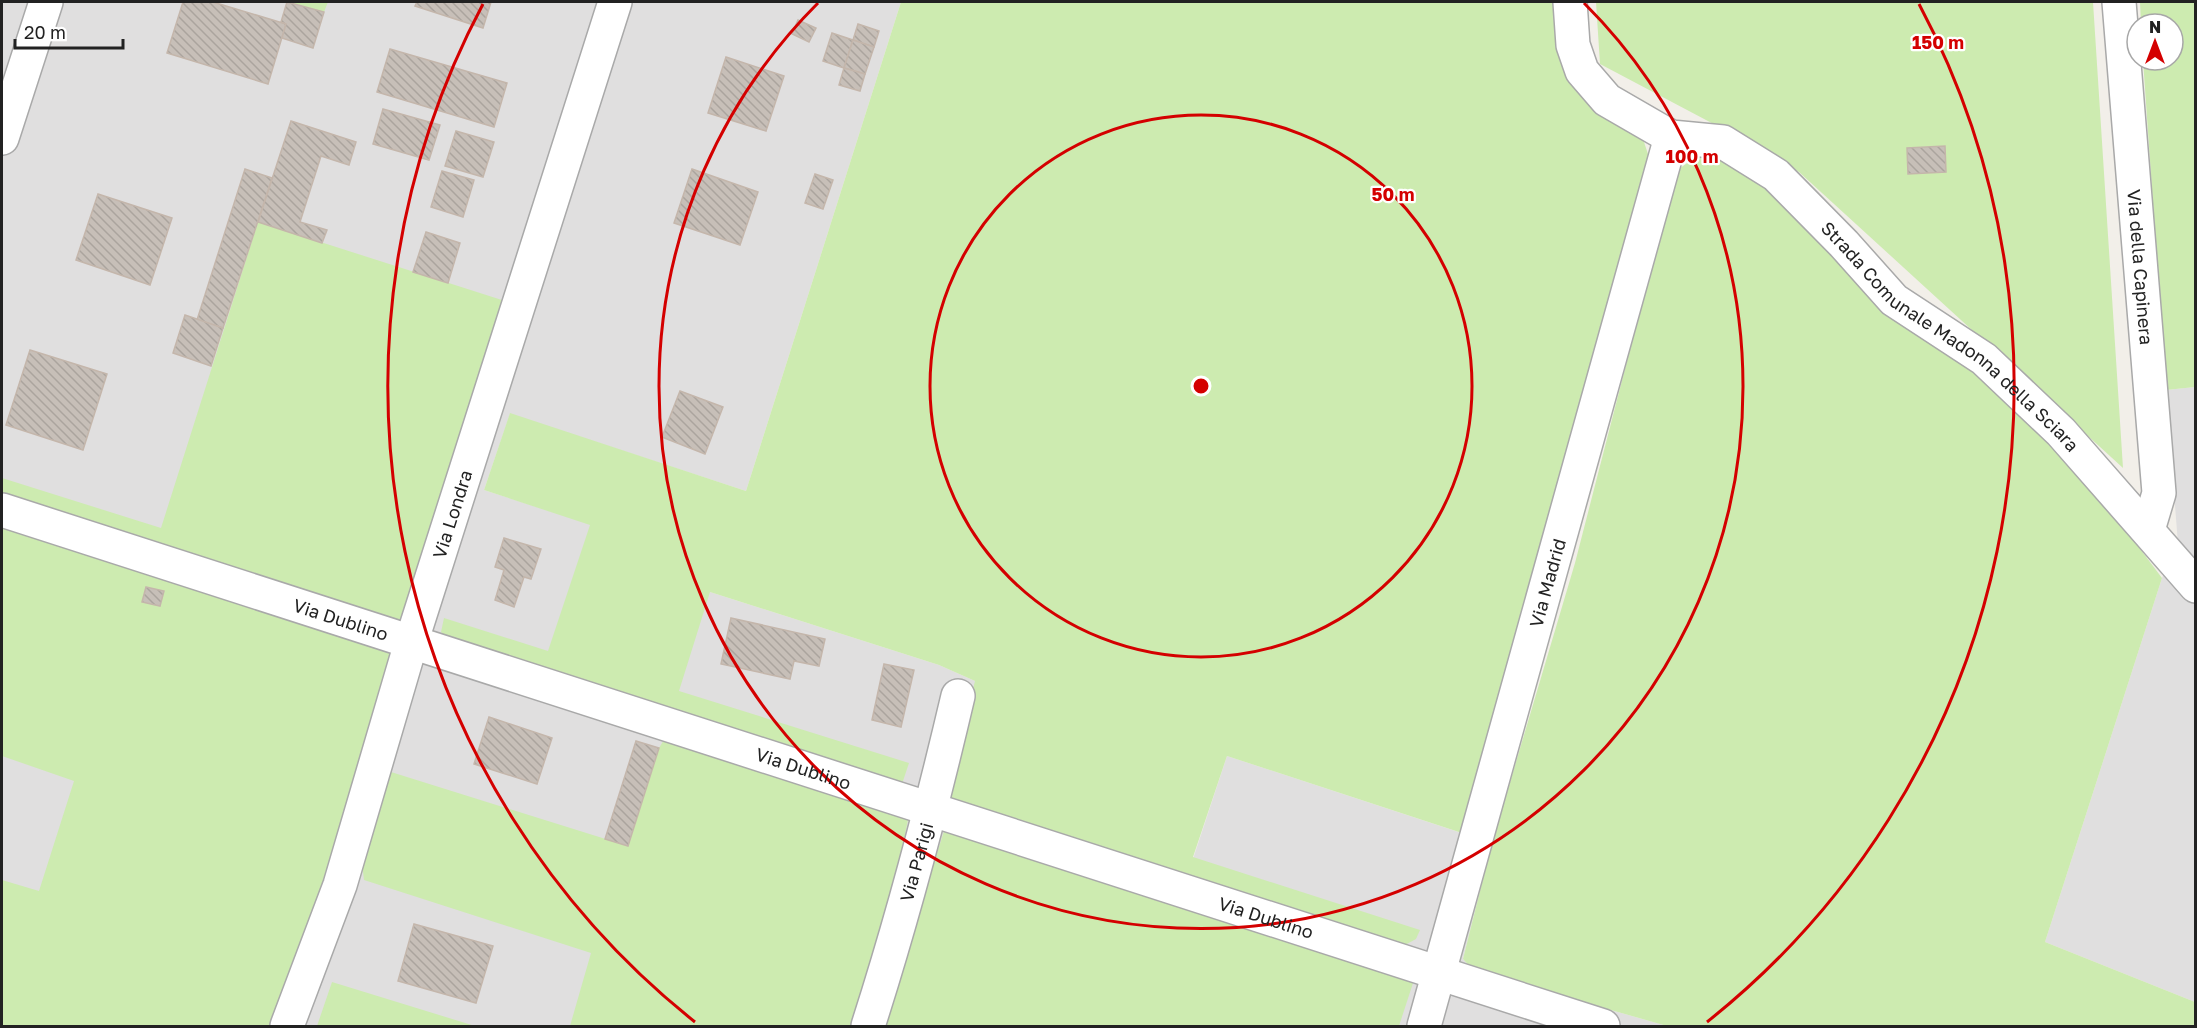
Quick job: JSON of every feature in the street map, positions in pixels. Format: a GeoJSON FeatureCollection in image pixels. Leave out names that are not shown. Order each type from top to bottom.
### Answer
{"type":"FeatureCollection","features":[{"type":"Feature","properties":{"kind":"street"},"geometry":{"type":"LineString","coordinates":[[2,138],[46,2]]}},
{"type":"Feature","properties":{"kind":"street","name":"Via Londra"},"geometry":{"type":"LineString","coordinates":[[287,1026],[340,885],[411,643],[615,2]]}},
{"type":"Feature","properties":{"kind":"street"},"geometry":{"type":"LineString","coordinates":[[1570,2],[1573,45],[1582,71],[1607,100],[1671,137]]}},
{"type":"Feature","properties":{"kind":"street","name":"Via della Capinera"},"geometry":{"type":"LineString","coordinates":[[2119,2],[2159,493],[2148,530]]}},
{"type":"Feature","properties":{"kind":"street","name":"Strada Comunale Madonna della Sciara"},"geometry":{"type":"LineString","coordinates":[[1671,137],[1723,142],[1776,175],[1844,244],[1894,300],[1984,359],[2061,432],[2196,586]]}},
{"type":"Feature","properties":{"kind":"street","name":"Via Madrid"},"geometry":{"type":"LineString","coordinates":[[1424,1026],[1441,974],[1671,137]]}},
{"type":"Feature","properties":{"kind":"street","name":"Via Dublino"},"geometry":{"type":"LineString","coordinates":[[2,510],[1603,1026]]}},
{"type":"Feature","properties":{"kind":"street","name":"Via Parigi"},"geometry":{"type":"LineString","coordinates":[[868,1026],[895,942],[932,808],[958,696]]}},
{"type":"Feature","properties":{"kind":"shaded area"},"geometry":{"type":"Polygon","coordinates":[[[2,2],[901,2],[746,491],[510,414],[484,490],[590,524],[710,592],[939,665],[975,681],[1186,880],[1227,756],[1492,843],[1463,959],[1474,971],[1667,1026],[2,1026],[2,2]]]}},
{"type":"Feature","properties":{"kind":"shaded area"},"geometry":{"type":"Polygon","coordinates":[[[2195,387],[2195,1002],[2045,942],[2162,578],[2178,544],[2166,390],[2195,387]]]}},
{"type":"Feature","properties":{"kind":"green space"},"geometry":{"type":"Polygon","coordinates":[[[289,2],[328,2],[324,12],[289,2]]]}},
{"type":"Feature","properties":{"kind":"green space"},"geometry":{"type":"Polygon","coordinates":[[[901,2],[1556,2],[1644,142],[1651,163],[1465,834],[1227,756],[1193,857],[1420,930],[1416,939],[1403,946],[945,802],[975,681],[939,665],[710,592],[679,691],[909,763],[901,787],[453,643],[441,632],[444,618],[548,651],[590,525],[484,490],[510,413],[746,491],[901,2]]]}},
{"type":"Feature","properties":{"kind":"green space"},"geometry":{"type":"Polygon","coordinates":[[[1596,2],[2093,2],[2123,468],[1799,172],[1759,148],[1600,64],[1596,2]]]}},
{"type":"Feature","properties":{"kind":"green space"},"geometry":{"type":"Polygon","coordinates":[[[2140,2],[2195,2],[2195,387],[2166,390],[2144,72],[2185,72],[2185,12],[2140,12],[2140,2]]]}},
{"type":"Feature","properties":{"kind":"green space"},"geometry":{"type":"Polygon","coordinates":[[[1706,156],[1726,160],[1772,188],[1971,364],[2077,465],[2162,578],[2045,942],[2195,1002],[2195,1026],[1667,1026],[1474,971],[1463,959],[1492,843],[1575,563],[1676,171],[1693,159],[1706,156]]]}},
{"type":"Feature","properties":{"kind":"green space"},"geometry":{"type":"Polygon","coordinates":[[[258,222],[505,301],[327,884],[274,1026],[2,1026],[2,880],[39,891],[74,781],[2,756],[2,478],[161,528],[258,222]]]}},
{"type":"Feature","properties":{"kind":"green space"},"geometry":{"type":"Polygon","coordinates":[[[665,738],[909,815],[884,936],[855,1026],[570,1026],[591,953],[364,880],[362,863],[391,772],[628,846],[659,748],[665,738]]]}},
{"type":"Feature","properties":{"kind":"green space"},"geometry":{"type":"Polygon","coordinates":[[[945,828],[1415,977],[1399,1026],[882,1026],[945,828]]]}},
{"type":"Feature","properties":{"kind":"green space"},"geometry":{"type":"Polygon","coordinates":[[[332,982],[475,1026],[317,1026],[332,982]]]}},
{"type":"Feature","properties":{"kind":"building"},"geometry":{"type":"Polygon","coordinates":[[[183,2],[213,2],[286,24],[268,84],[167,53],[183,2]]]}},
{"type":"Feature","properties":{"kind":"building"},"geometry":{"type":"Polygon","coordinates":[[[287,2],[324,12],[313,48],[282,38],[286,24],[281,22],[287,2]]]}},
{"type":"Feature","properties":{"kind":"building"},"geometry":{"type":"Polygon","coordinates":[[[417,2],[491,2],[483,28],[415,6],[417,2]]]}},
{"type":"Feature","properties":{"kind":"building"},"geometry":{"type":"Polygon","coordinates":[[[798,20],[816,28],[809,42],[792,34],[798,20]]]}},
{"type":"Feature","properties":{"kind":"building"},"geometry":{"type":"Polygon","coordinates":[[[858,24],[879,31],[874,47],[853,40],[858,24]]]}},
{"type":"Feature","properties":{"kind":"building"},"geometry":{"type":"Polygon","coordinates":[[[832,33],[853,40],[844,68],[823,61],[832,33]]]}},
{"type":"Feature","properties":{"kind":"building"},"geometry":{"type":"Polygon","coordinates":[[[853,40],[874,47],[865,74],[844,68],[853,40]]]}},
{"type":"Feature","properties":{"kind":"building"},"geometry":{"type":"Polygon","coordinates":[[[390,49],[507,83],[494,127],[377,92],[390,49]]]}},
{"type":"Feature","properties":{"kind":"building"},"geometry":{"type":"Polygon","coordinates":[[[726,57],[784,76],[766,131],[708,113],[726,57]]]}},
{"type":"Feature","properties":{"kind":"building"},"geometry":{"type":"Polygon","coordinates":[[[844,68],[865,74],[860,91],[839,85],[844,68]]]}},
{"type":"Feature","properties":{"kind":"building"},"geometry":{"type":"Polygon","coordinates":[[[383,109],[440,125],[429,160],[373,144],[383,109]]]}},
{"type":"Feature","properties":{"kind":"building"},"geometry":{"type":"Polygon","coordinates":[[[291,121],[356,142],[349,165],[321,156],[300,222],[327,230],[322,243],[258,222],[291,121]]]}},
{"type":"Feature","properties":{"kind":"building"},"geometry":{"type":"Polygon","coordinates":[[[456,131],[494,142],[483,177],[445,166],[456,131]]]}},
{"type":"Feature","properties":{"kind":"building"},"geometry":{"type":"Polygon","coordinates":[[[1945,146],[1946,172],[1908,174],[1907,148],[1945,146]]]}},
{"type":"Feature","properties":{"kind":"building"},"geometry":{"type":"Polygon","coordinates":[[[245,169],[272,178],[223,328],[197,320],[245,169]]]}},
{"type":"Feature","properties":{"kind":"building"},"geometry":{"type":"Polygon","coordinates":[[[692,169],[758,192],[740,245],[674,223],[692,169]]]}},
{"type":"Feature","properties":{"kind":"building"},"geometry":{"type":"Polygon","coordinates":[[[442,171],[474,180],[463,217],[431,207],[442,171]]]}},
{"type":"Feature","properties":{"kind":"building"},"geometry":{"type":"Polygon","coordinates":[[[815,174],[833,180],[823,209],[805,203],[815,174]]]}},
{"type":"Feature","properties":{"kind":"building"},"geometry":{"type":"Polygon","coordinates":[[[98,194],[172,218],[150,285],[76,260],[98,194]]]}},
{"type":"Feature","properties":{"kind":"building"},"geometry":{"type":"Polygon","coordinates":[[[426,232],[460,243],[448,283],[413,272],[426,232]]]}},
{"type":"Feature","properties":{"kind":"building"},"geometry":{"type":"Polygon","coordinates":[[[185,315],[223,328],[211,366],[173,353],[185,315]]]}},
{"type":"Feature","properties":{"kind":"building"},"geometry":{"type":"Polygon","coordinates":[[[30,350],[107,374],[83,450],[6,425],[30,350]]]}},
{"type":"Feature","properties":{"kind":"building"},"geometry":{"type":"Polygon","coordinates":[[[680,391],[723,407],[705,454],[662,437],[680,391]]]}},
{"type":"Feature","properties":{"kind":"building"},"geometry":{"type":"Polygon","coordinates":[[[504,538],[541,549],[531,579],[524,577],[514,607],[495,600],[504,570],[495,567],[504,538]]]}},
{"type":"Feature","properties":{"kind":"building"},"geometry":{"type":"Polygon","coordinates":[[[146,587],[164,591],[160,606],[142,602],[146,587]]]}},
{"type":"Feature","properties":{"kind":"building"},"geometry":{"type":"Polygon","coordinates":[[[731,618],[825,639],[819,666],[794,661],[790,679],[721,664],[731,618]]]}},
{"type":"Feature","properties":{"kind":"building"},"geometry":{"type":"Polygon","coordinates":[[[884,664],[914,670],[901,727],[872,720],[884,664]]]}},
{"type":"Feature","properties":{"kind":"building"},"geometry":{"type":"Polygon","coordinates":[[[489,717],[552,738],[537,784],[474,764],[489,717]]]}},
{"type":"Feature","properties":{"kind":"building"},"geometry":{"type":"Polygon","coordinates":[[[636,741],[659,748],[628,846],[605,839],[636,741]]]}},
{"type":"Feature","properties":{"kind":"building"},"geometry":{"type":"Polygon","coordinates":[[[414,924],[493,946],[476,1003],[398,981],[414,924]]]}}]}
